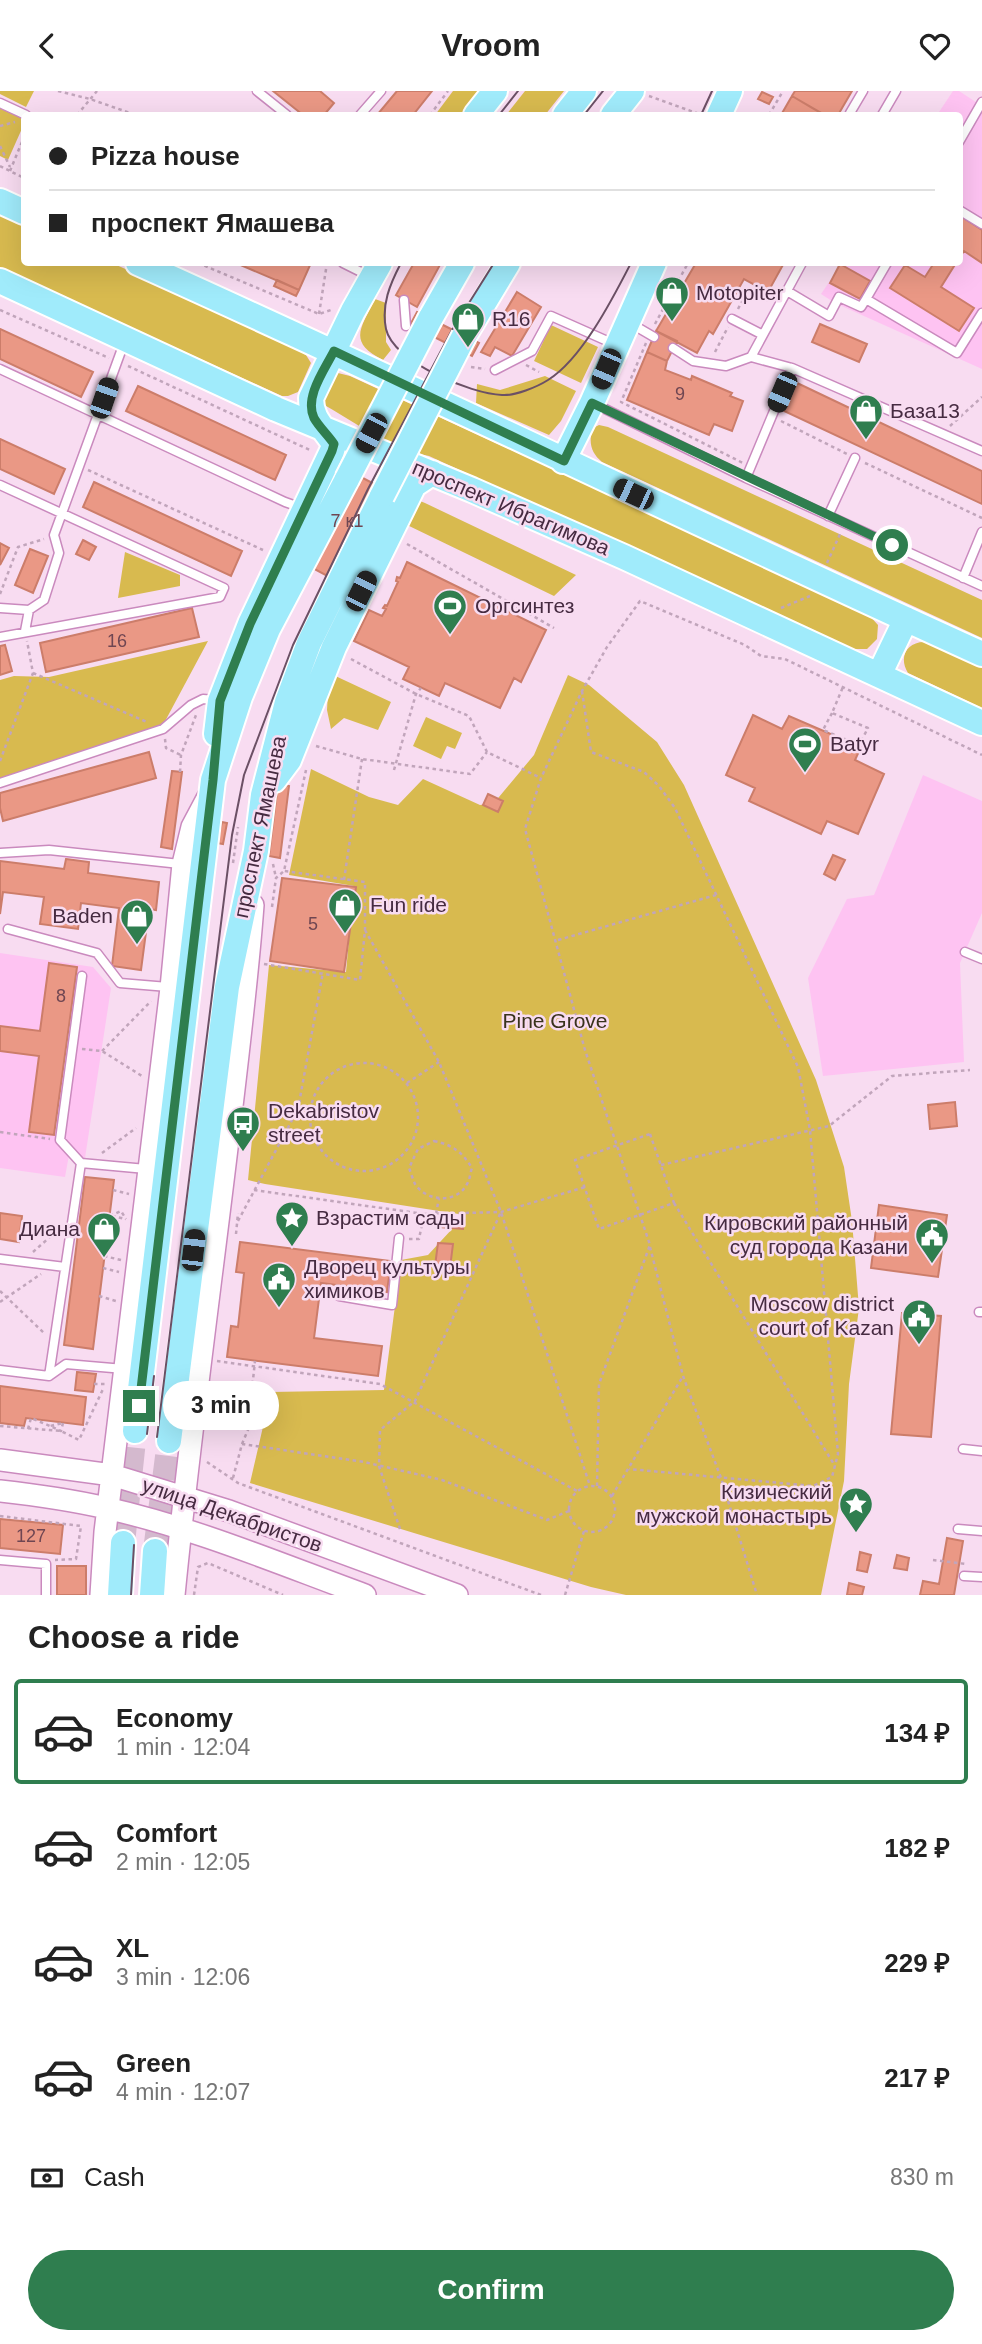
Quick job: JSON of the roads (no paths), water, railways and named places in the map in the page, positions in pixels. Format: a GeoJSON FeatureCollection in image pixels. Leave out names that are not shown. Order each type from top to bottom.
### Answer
{"type":"FeatureCollection","features":[{"type":"Feature","properties":{"kind":"main road"},"geometry":{"type":"LineString","coordinates":[[478,112],[495,91]]}},
{"type":"Feature","properties":{"kind":"main road"},"geometry":{"type":"LineString","coordinates":[[567,112],[584,91]]}},
{"type":"Feature","properties":{"kind":"main road"},"geometry":{"type":"LineString","coordinates":[[720,112],[730,91]]}},
{"type":"Feature","properties":{"kind":"main road"},"geometry":{"type":"LineString","coordinates":[[616,112],[638,92]]}},
{"type":"Feature","properties":{"kind":"main road"},"geometry":{"type":"LineString","coordinates":[[0,201],[21,211]]}},
{"type":"Feature","properties":{"kind":"main road"},"geometry":{"type":"LineString","coordinates":[[145,266],[334,351],[564,461],[982,654]]}},
{"type":"Feature","properties":{"kind":"main road"},"geometry":{"type":"LineString","coordinates":[[101,1595],[124,1369],[150,1169],[163,993],[191,827],[212,787],[240,697],[268,629],[460,266]]}},
{"type":"Feature","properties":{"kind":"main road","name":"проспект Ямашева"},"geometry":{"type":"LineString","coordinates":[[169,1440],[227,987],[248,850],[287,702],[309,643],[383,496],[464,336],[507,266]]}},
{"type":"Feature","properties":{"kind":"main road"},"geometry":{"type":"LineString","coordinates":[[564,461],[653,266]]}},
{"type":"Feature","properties":{"kind":"main road"},"geometry":{"type":"LineString","coordinates":[[135,1431],[220,701],[250,624],[334,444],[314,419],[311,410],[312,398],[376,270]]}},
{"type":"Feature","properties":{"kind":"main road","name":"проспект Ибрагимова"},"geometry":{"type":"LineString","coordinates":[[0,281],[121,350],[432,473],[624,557],[982,723]]}},
{"type":"Feature","properties":{"kind":"main road"},"geometry":{"type":"LineString","coordinates":[[263,795],[302,741],[334,647],[414,485],[432,473]]}},
{"type":"Feature","properties":{"kind":"main road"},"geometry":{"type":"LineString","coordinates":[[879,675],[906,619]]}},
{"type":"Feature","properties":{"kind":"main road"},"geometry":{"type":"LineString","coordinates":[[174,1595],[250,952],[248,850]]}},
{"type":"Feature","properties":{"kind":"main road","name":"улица Декабристов"},"geometry":{"type":"LineString","coordinates":[[0,1460],[112,1475],[184,1497],[457,1595]]}},
{"type":"Feature","properties":{"kind":"main road","name":"улица Декабристов"},"geometry":{"type":"LineString","coordinates":[[0,1491],[109,1508],[181,1529],[365,1595]]}},
{"type":"Feature","properties":{"kind":"main road"},"geometry":{"type":"LineString","coordinates":[[120,1595],[123,1543]]}},
{"type":"Feature","properties":{"kind":"main road"},"geometry":{"type":"LineString","coordinates":[[152,1595],[155,1551]]}},
{"type":"Feature","properties":{"kind":"lane"},"geometry":{"type":"LineString","coordinates":[[257,91],[283,112]]}},
{"type":"Feature","properties":{"kind":"lane"},"geometry":{"type":"LineString","coordinates":[[362,112],[380,91]]}},
{"type":"Feature","properties":{"kind":"lane"},"geometry":{"type":"LineString","coordinates":[[851,112],[863,91]]}},
{"type":"Feature","properties":{"kind":"lane"},"geometry":{"type":"LineString","coordinates":[[884,112],[896,91]]}},
{"type":"Feature","properties":{"kind":"lane"},"geometry":{"type":"LineString","coordinates":[[963,135],[982,102]]}},
{"type":"Feature","properties":{"kind":"lane"},"geometry":{"type":"LineString","coordinates":[[0,103],[21,115]]}},
{"type":"Feature","properties":{"kind":"lane"},"geometry":{"type":"LineString","coordinates":[[963,212],[982,224]]}},
{"type":"Feature","properties":{"kind":"lane"},"geometry":{"type":"LineString","coordinates":[[357,266],[376,270]]}},
{"type":"Feature","properties":{"kind":"lane"},"geometry":{"type":"LineString","coordinates":[[751,357],[800,266]]}},
{"type":"Feature","properties":{"kind":"lane"},"geometry":{"type":"LineString","coordinates":[[787,291],[829,316],[839,297],[861,307],[885,266]]}},
{"type":"Feature","properties":{"kind":"lane"},"geometry":{"type":"LineString","coordinates":[[866,299],[957,353],[982,313]]}},
{"type":"Feature","properties":{"kind":"lane"},"geometry":{"type":"LineString","coordinates":[[404,300],[406,326]]}},
{"type":"Feature","properties":{"kind":"lane"},"geometry":{"type":"LineString","coordinates":[[495,370],[532,351],[551,316],[617,345]]}},
{"type":"Feature","properties":{"kind":"lane"},"geometry":{"type":"LineString","coordinates":[[732,319],[763,334]]}},
{"type":"Feature","properties":{"kind":"lane"},"geometry":{"type":"LineString","coordinates":[[628,321],[654,337]]}},
{"type":"Feature","properties":{"kind":"lane"},"geometry":{"type":"LineString","coordinates":[[673,348],[694,361],[726,366],[751,357],[792,367],[982,451]]}},
{"type":"Feature","properties":{"kind":"lane"},"geometry":{"type":"LineString","coordinates":[[0,608],[29,610],[44,600],[59,553],[54,535],[121,350]]}},
{"type":"Feature","properties":{"kind":"lane"},"geometry":{"type":"LineString","coordinates":[[746,478],[792,367]]}},
{"type":"Feature","properties":{"kind":"lane"},"geometry":{"type":"LineString","coordinates":[[0,369],[98,417],[305,509]]}},
{"type":"Feature","properties":{"kind":"lane"},"geometry":{"type":"LineString","coordinates":[[592,403],[746,478],[982,586]]}},
{"type":"Feature","properties":{"kind":"lane"},"geometry":{"type":"LineString","coordinates":[[828,516],[855,458]]}},
{"type":"Feature","properties":{"kind":"lane"},"geometry":{"type":"LineString","coordinates":[[0,485],[224,589],[220,597],[0,637]]}},
{"type":"Feature","properties":{"kind":"lane"},"geometry":{"type":"LineString","coordinates":[[963,578],[982,532]]}},
{"type":"Feature","properties":{"kind":"lane"},"geometry":{"type":"LineString","coordinates":[[25,631],[29,610]]}},
{"type":"Feature","properties":{"kind":"lane"},"geometry":{"type":"LineString","coordinates":[[0,783],[163,729],[191,705],[203,699],[220,701]]}},
{"type":"Feature","properties":{"kind":"lane"},"geometry":{"type":"LineString","coordinates":[[0,853],[49,850],[183,864]]}},
{"type":"Feature","properties":{"kind":"lane"},"geometry":{"type":"LineString","coordinates":[[8,929],[97,953],[120,983],[163,993]]}},
{"type":"Feature","properties":{"kind":"lane"},"geometry":{"type":"LineString","coordinates":[[965,952],[982,959]]}},
{"type":"Feature","properties":{"kind":"lane"},"geometry":{"type":"LineString","coordinates":[[82,976],[60,1140],[85,1163],[150,1169]]}},
{"type":"Feature","properties":{"kind":"lane"},"geometry":{"type":"LineString","coordinates":[[49,1376],[73,1216],[85,1163]]}},
{"type":"Feature","properties":{"kind":"lane"},"geometry":{"type":"LineString","coordinates":[[339,1296],[392,1305],[399,1238]]}},
{"type":"Feature","properties":{"kind":"lane"},"geometry":{"type":"LineString","coordinates":[[0,1259],[65,1266]]}},
{"type":"Feature","properties":{"kind":"lane"},"geometry":{"type":"LineString","coordinates":[[0,1370],[49,1376],[66,1364],[124,1369]]}},
{"type":"Feature","properties":{"kind":"lane"},"geometry":{"type":"LineString","coordinates":[[963,1449],[982,1451]]}},
{"type":"Feature","properties":{"kind":"lane"},"geometry":{"type":"LineString","coordinates":[[958,1529],[982,1531]]}},
{"type":"Feature","properties":{"kind":"lane"},"geometry":{"type":"LineString","coordinates":[[0,1560],[46,1564],[46,1595]]}},
{"type":"Feature","properties":{"kind":"lane"},"geometry":{"type":"LineString","coordinates":[[964,1576],[982,1577]]}},
{"type":"Feature","properties":{"kind":"tunnel"},"geometry":{"type":"LineString","coordinates":[[123,1543],[135,1431]]}},
{"type":"Feature","properties":{"kind":"tunnel"},"geometry":{"type":"LineString","coordinates":[[155,1551],[169,1441]]}},
{"type":"Feature","properties":{"kind":"tram line"},"geometry":{"type":"LineString","coordinates":[[501,112],[518,91]]}},
{"type":"Feature","properties":{"kind":"tram line"},"geometry":{"type":"LineString","coordinates":[[586,112],[603,91]]}},
{"type":"Feature","properties":{"kind":"tram line"},"geometry":{"type":"LineString","coordinates":[[702,112],[712,91]]}},
{"type":"Feature","properties":{"kind":"tram line"},"geometry":{"type":"LineString","coordinates":[[400,266],[386,303],[386,329],[392,341],[403,353],[435,374],[472,389],[502,395],[532,388],[548,380],[573,358],[596,327],[629,266]]}},
{"type":"Feature","properties":{"kind":"tram line"},"geometry":{"type":"LineString","coordinates":[[157,1437],[232,835],[244,775],[293,645],[368,489],[452,330],[492,266]]}},
{"type":"Feature","properties":{"kind":"tram line"},"geometry":{"type":"LineString","coordinates":[[147,1434],[154,1376]]}},
{"type":"Feature","properties":{"kind":"tram line"},"geometry":{"type":"LineString","coordinates":[[131,1595],[134,1545]]}},
{"type":"Feature","properties":{"kind":"place","name":"Motopiter"},"geometry":{"type":"Point","coordinates":[672,323]}},
{"type":"Feature","properties":{"kind":"place","name":"R16"},"geometry":{"type":"Point","coordinates":[468,349]}},
{"type":"Feature","properties":{"kind":"place","name":"База13"},"geometry":{"type":"Point","coordinates":[866,441]}},
{"type":"Feature","properties":{"kind":"place","name":"Оргсинтез"},"geometry":{"type":"Point","coordinates":[450,636]}},
{"type":"Feature","properties":{"kind":"place","name":"Batyr"},"geometry":{"type":"Point","coordinates":[805,774]}},
{"type":"Feature","properties":{"kind":"place","name":"Fun ride"},"geometry":{"type":"Point","coordinates":[345,935]}},
{"type":"Feature","properties":{"kind":"place","name":"Baden"},"geometry":{"type":"Point","coordinates":[137,946]}},
{"type":"Feature","properties":{"kind":"place","name":"Dekabristov street"},"geometry":{"type":"Point","coordinates":[243,1153]}},
{"type":"Feature","properties":{"kind":"place","name":"Взрастим сады"},"geometry":{"type":"Point","coordinates":[292,1248]}},
{"type":"Feature","properties":{"kind":"place","name":"Диана"},"geometry":{"type":"Point","coordinates":[104,1259]}},
{"type":"Feature","properties":{"kind":"place","name":"Кировский районный суд города Казани"},"geometry":{"type":"Point","coordinates":[932,1265]}},
{"type":"Feature","properties":{"kind":"place","name":"Дворец культуры химиков"},"geometry":{"type":"Point","coordinates":[279,1309]}},
{"type":"Feature","properties":{"kind":"place","name":"Moscow district court of Kazan"},"geometry":{"type":"Point","coordinates":[919,1346]}},
{"type":"Feature","properties":{"kind":"place","name":"Кизический мужской монастырь"},"geometry":{"type":"Point","coordinates":[856,1534]}},
{"type":"Feature","properties":{"kind":"park label","name":"Pine Grove"},"geometry":{"type":"Point","coordinates":[555,1021]}}]}
